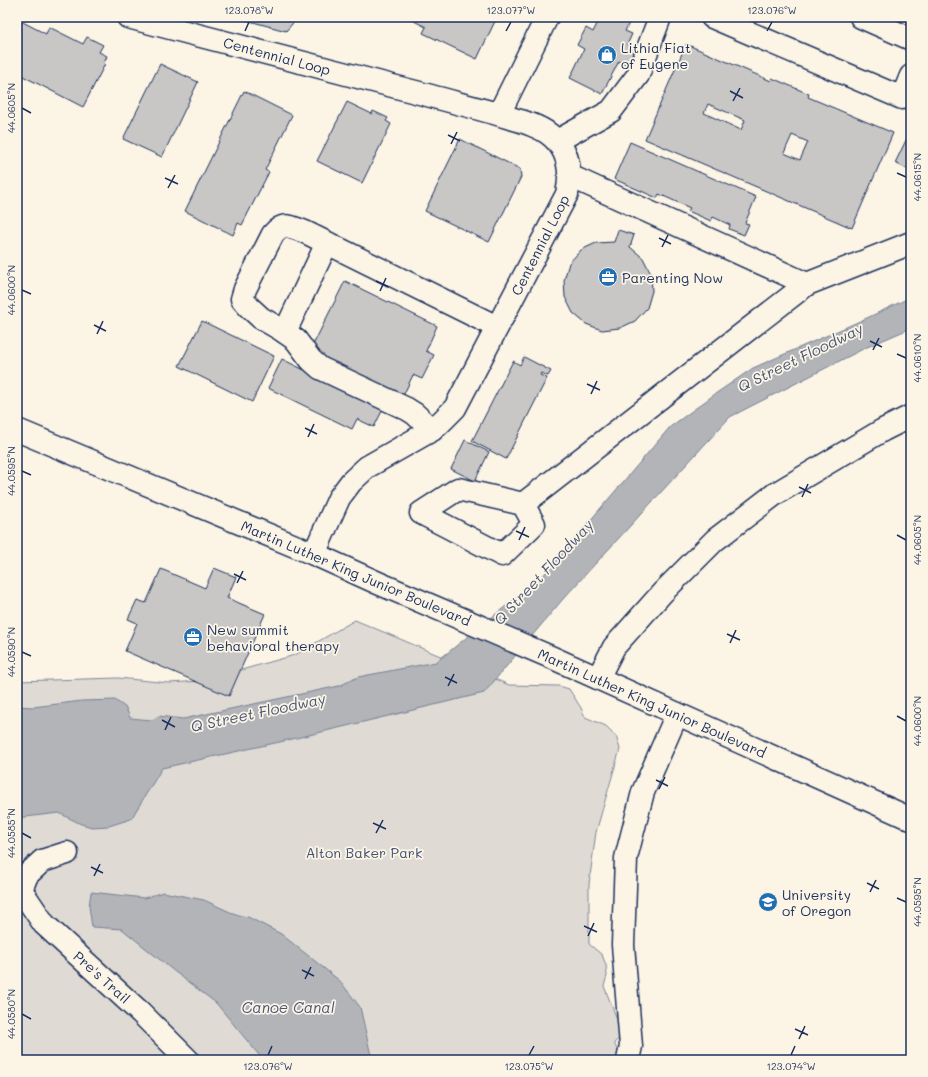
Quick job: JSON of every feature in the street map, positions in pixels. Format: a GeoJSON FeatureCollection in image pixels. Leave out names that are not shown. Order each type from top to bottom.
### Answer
{"type":"FeatureCollection","features":[{"type":"Feature","properties":{"kind":"street","name":"Centennial Loop"},"geometry":{"type":"LineString","coordinates":[[128,17],[526,122],[550,134],[564,151],[567,159],[570,176],[567,194],[455,408],[432,430],[367,467],[351,482],[340,498],[314,554]]}},
{"type":"Feature","properties":{"kind":"street"},"geometry":{"type":"LineString","coordinates":[[499,114],[547,17]]}},
{"type":"Feature","properties":{"kind":"street"},"geometry":{"type":"LineString","coordinates":[[557,141],[611,111],[638,75],[660,17]]}},
{"type":"Feature","properties":{"kind":"street"},"geometry":{"type":"LineString","coordinates":[[712,17],[902,98],[911,76]]}},
{"type":"Feature","properties":{"kind":"street"},"geometry":{"type":"LineString","coordinates":[[861,17],[911,39]]}},
{"type":"Feature","properties":{"kind":"street"},"geometry":{"type":"LineString","coordinates":[[570,176],[807,284]]}},
{"type":"Feature","properties":{"kind":"street"},"geometry":{"type":"LineString","coordinates":[[432,430],[415,414],[407,409],[320,368],[310,360],[296,340],[280,328],[261,318],[242,299],[245,289],[272,234],[278,228],[286,225],[305,232],[497,327]]}},
{"type":"Feature","properties":{"kind":"street"},"geometry":{"type":"LineString","coordinates":[[523,504],[807,284],[911,242]]}},
{"type":"Feature","properties":{"kind":"street"},"geometry":{"type":"LineString","coordinates":[[285,332],[327,243]]}},
{"type":"Feature","properties":{"kind":"street"},"geometry":{"type":"LineString","coordinates":[[598,678],[614,647],[663,592],[715,540],[775,494],[883,430],[911,416]]}},
{"type":"Feature","properties":{"kind":"street","name":"Martin Luther King Junior Boulevard"},"geometry":{"type":"LineString","coordinates":[[17,430],[314,554],[553,658],[911,819]]}},
{"type":"Feature","properties":{"kind":"street"},"geometry":{"type":"LineString","coordinates":[[628,1060],[631,1046],[622,945],[626,858],[643,792],[677,714]]}},
{"type":"Feature","properties":{"kind":"street"},"geometry":{"type":"LineString","coordinates":[[19,890],[27,875],[42,861],[68,853]]}},
{"type":"Feature","properties":{"kind":"street","name":"Pre's Trail"},"geometry":{"type":"LineString","coordinates":[[19,890],[44,924],[141,1012],[188,1060]]}},
{"type":"Feature","properties":{"kind":"green space","name":"Alton Baker Park"},"geometry":{"type":"Polygon","coordinates":[[[355,620],[509,685],[559,686],[569,689],[585,717],[606,726],[616,736],[620,749],[596,832],[589,884],[589,944],[602,955],[606,965],[607,976],[604,986],[620,1027],[621,1037],[614,1043],[622,1060],[17,1060],[17,681],[118,678],[169,683],[202,681],[295,655],[355,620]]]}},
{"type":"Feature","properties":{"kind":"water","name":"Q Street Floodway"},"geometry":{"type":"Polygon","coordinates":[[[911,297],[911,328],[865,348],[730,417],[563,599],[484,693],[284,741],[162,768],[131,819],[109,826],[92,827],[81,824],[59,813],[17,818],[17,706],[33,707],[82,701],[115,700],[126,708],[130,718],[152,720],[159,716],[183,719],[339,686],[358,677],[436,662],[541,578],[670,427],[753,368],[911,297]]]}},
{"type":"Feature","properties":{"kind":"water","name":"Canoe Canal"},"geometry":{"type":"Polygon","coordinates":[[[91,892],[144,898],[163,892],[204,900],[230,912],[248,917],[281,934],[340,981],[360,1007],[372,1060],[263,1060],[216,1003],[122,929],[92,927],[89,906],[91,892]]]}},
{"type":"Feature","properties":{"kind":"building"},"geometry":{"type":"Polygon","coordinates":[[[235,17],[298,17],[286,31],[235,17]]]}},
{"type":"Feature","properties":{"kind":"building"},"geometry":{"type":"Polygon","coordinates":[[[416,17],[497,17],[477,59],[423,33],[426,27],[414,21],[416,17]]]}},
{"type":"Feature","properties":{"kind":"building","name":"Lithia Fiat of Eugene"},"geometry":{"type":"Polygon","coordinates":[[[608,17],[632,17],[625,31],[632,34],[627,45],[635,49],[627,65],[619,61],[602,94],[570,78],[584,49],[577,45],[586,28],[593,32],[600,18],[606,21],[608,17]]]}},
{"type":"Feature","properties":{"kind":"building"},"geometry":{"type":"Polygon","coordinates":[[[17,19],[46,34],[49,27],[83,44],[87,37],[103,45],[99,52],[107,56],[104,63],[105,64],[83,107],[17,73],[17,19]]]}},
{"type":"Feature","properties":{"kind":"building"},"geometry":{"type":"Polygon","coordinates":[[[686,44],[771,81],[772,78],[809,94],[808,97],[893,133],[852,228],[645,139],[686,44]],[[708,104],[704,113],[741,130],[745,120],[708,104]],[[792,135],[784,153],[800,160],[808,142],[792,135]]]}},
{"type":"Feature","properties":{"kind":"building"},"geometry":{"type":"Polygon","coordinates":[[[160,64],[198,82],[162,157],[123,139],[160,64]]]}},
{"type":"Feature","properties":{"kind":"building"},"geometry":{"type":"Polygon","coordinates":[[[244,91],[292,115],[265,170],[269,172],[242,225],[238,223],[233,235],[185,211],[244,91]]]}},
{"type":"Feature","properties":{"kind":"building"},"geometry":{"type":"Polygon","coordinates":[[[347,102],[372,114],[373,111],[388,118],[386,121],[391,124],[362,183],[317,161],[347,102]]]}},
{"type":"Feature","properties":{"kind":"building"},"geometry":{"type":"Polygon","coordinates":[[[911,130],[911,171],[895,163],[911,130]]]}},
{"type":"Feature","properties":{"kind":"building"},"geometry":{"type":"Polygon","coordinates":[[[460,139],[520,169],[521,177],[489,242],[425,211],[460,139]]]}},
{"type":"Feature","properties":{"kind":"building"},"geometry":{"type":"Polygon","coordinates":[[[630,142],[756,197],[745,223],[749,224],[744,235],[729,229],[730,225],[713,217],[711,221],[688,211],[690,208],[659,194],[657,198],[614,179],[630,142]]]}},
{"type":"Feature","properties":{"kind":"building","name":"Parenting Now"},"geometry":{"type":"Polygon","coordinates":[[[618,230],[634,235],[630,247],[643,258],[651,274],[652,291],[647,308],[635,321],[620,328],[602,330],[586,324],[573,313],[565,297],[564,280],[569,263],[581,250],[596,243],[614,242],[618,230]]]}},
{"type":"Feature","properties":{"kind":"building"},"geometry":{"type":"Polygon","coordinates":[[[345,281],[437,326],[426,351],[434,355],[422,379],[413,375],[402,398],[309,353],[345,281]]]}},
{"type":"Feature","properties":{"kind":"building"},"geometry":{"type":"Polygon","coordinates":[[[202,321],[274,356],[252,402],[179,366],[202,321]]]}},
{"type":"Feature","properties":{"kind":"building"},"geometry":{"type":"Polygon","coordinates":[[[524,357],[551,371],[548,376],[541,373],[540,375],[547,378],[506,459],[472,441],[513,361],[520,365],[524,357]]]}},
{"type":"Feature","properties":{"kind":"building"},"geometry":{"type":"Polygon","coordinates":[[[282,359],[383,409],[374,427],[357,419],[352,429],[268,388],[282,359]]]}},
{"type":"Feature","properties":{"kind":"building"},"geometry":{"type":"Polygon","coordinates":[[[465,440],[489,452],[475,481],[451,469],[465,440]]]}},
{"type":"Feature","properties":{"kind":"building","name":"New summit behavioral therapy"},"geometry":{"type":"Polygon","coordinates":[[[214,568],[236,577],[227,598],[265,614],[229,696],[125,651],[137,623],[128,619],[137,600],[146,603],[161,569],[205,588],[214,568]]]}},
{"type":"Feature","properties":{"kind":"place","name":"Lithia Fiat of Eugene"},"geometry":{"type":"Point","coordinates":[607,55]}},
{"type":"Feature","properties":{"kind":"place","name":"Parenting Now"},"geometry":{"type":"Point","coordinates":[608,277]}},
{"type":"Feature","properties":{"kind":"place","name":"New summit behavioral therapy"},"geometry":{"type":"Point","coordinates":[193,637]}},
{"type":"Feature","properties":{"kind":"place","name":"University of Oregon"},"geometry":{"type":"Point","coordinates":[768,902]}}]}
